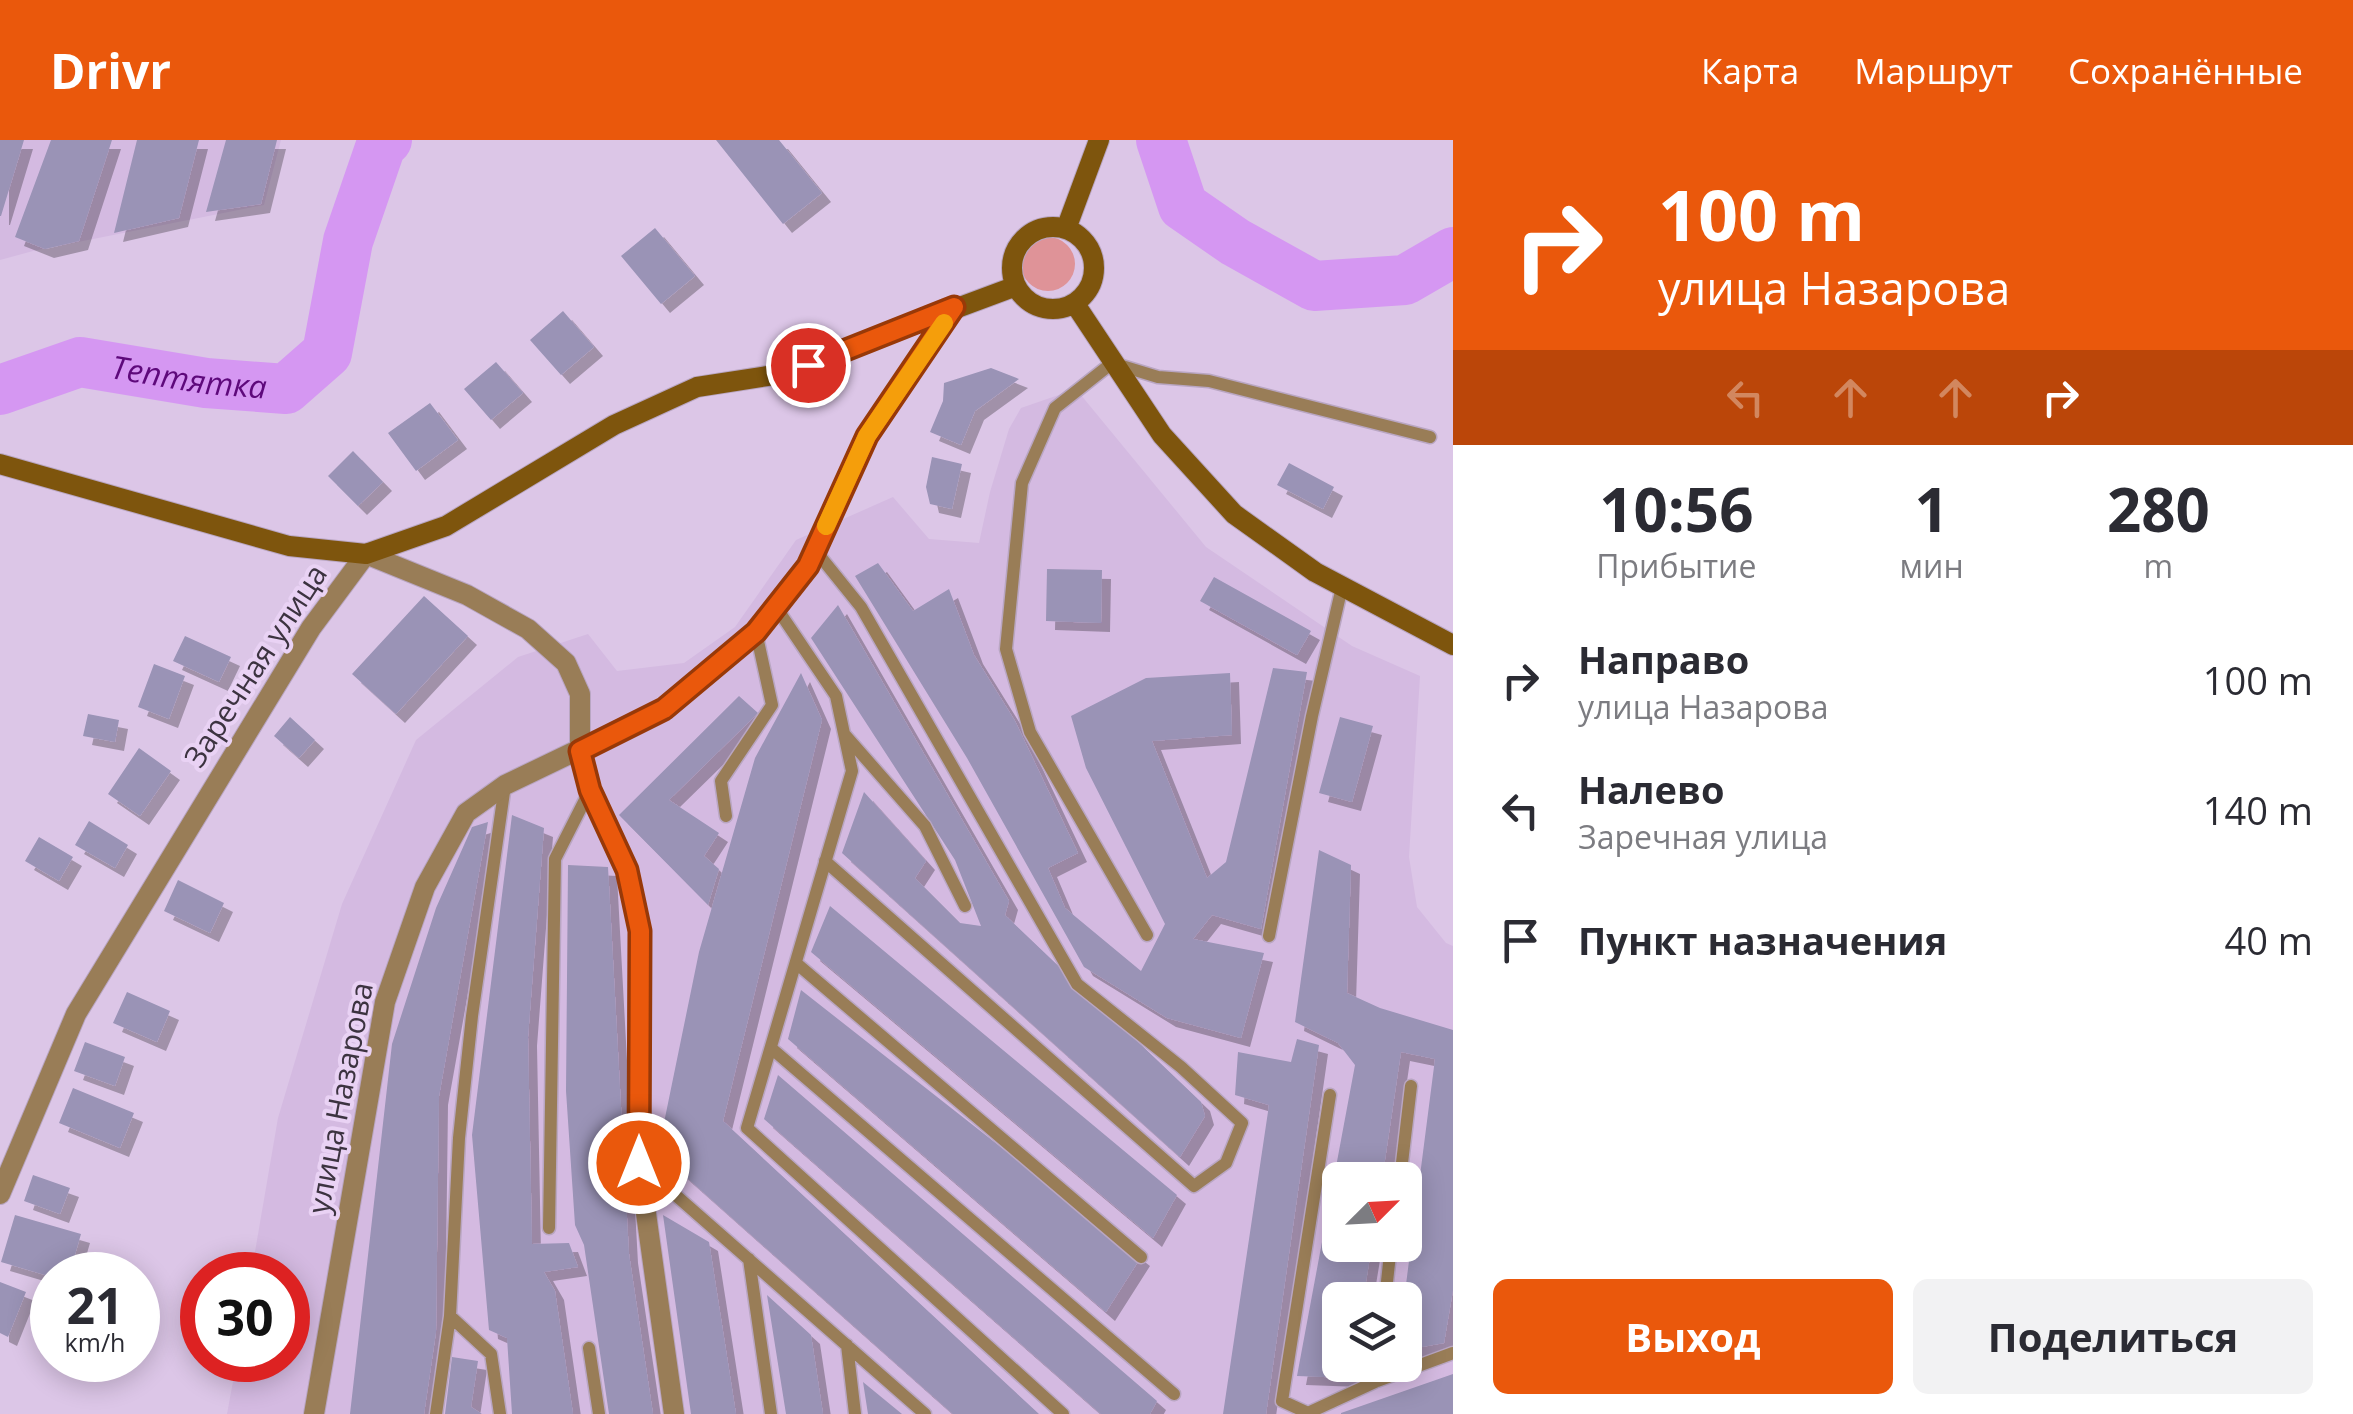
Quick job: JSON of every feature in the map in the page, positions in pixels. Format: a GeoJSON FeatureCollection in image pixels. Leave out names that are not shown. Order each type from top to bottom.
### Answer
{"type":"FeatureCollection","features":[{"type":"Feature","properties":{"kind":"main road"},"geometry":{"type":"LineString","coordinates":[[1066,228],[1099,140]]}},
{"type":"Feature","properties":{"kind":"main road"},"geometry":{"type":"LineString","coordinates":[[1049,226],[1066,228],[1085,242],[1094,274],[1087,292],[1075,304],[1046,309],[1032,304],[1016,286],[1011,273],[1014,254],[1028,235],[1049,226]]}},
{"type":"Feature","properties":{"kind":"main road","name":"Заречная улица"},"geometry":{"type":"LineString","coordinates":[[366,554],[446,526],[614,425],[698,387],[780,374],[1016,286]]}},
{"type":"Feature","properties":{"kind":"main road"},"geometry":{"type":"LineString","coordinates":[[1075,304],[1162,435],[1234,514],[1316,572],[1453,645]]}},
{"type":"Feature","properties":{"kind":"main road"},"geometry":{"type":"LineString","coordinates":[[0,464],[289,546],[366,554]]}},
{"type":"Feature","properties":{"kind":"street","name":"улица Назарова"},"geometry":{"type":"LineString","coordinates":[[314,1414],[385,1002],[425,886],[466,812],[505,785],[664,709],[756,632],[808,566],[867,436],[954,307]]}},
{"type":"Feature","properties":{"kind":"street"},"geometry":{"type":"LineString","coordinates":[[366,554],[467,595],[528,628],[566,663],[580,694],[580,751],[590,790],[627,870],[640,931],[639,1163],[674,1414]]}},
{"type":"Feature","properties":{"kind":"street","name":"Заречная улица"},"geometry":{"type":"LineString","coordinates":[[0,1194],[4,1170],[76,1014],[311,628],[366,554]]}},
{"type":"Feature","properties":{"kind":"lane"},"geometry":{"type":"LineString","coordinates":[[1147,935],[1030,732],[1006,649],[1022,483],[1055,408],[1112,363],[1158,377],[1209,381],[1430,436]]}},
{"type":"Feature","properties":{"kind":"lane"},"geometry":{"type":"LineString","coordinates":[[815,550],[860,606],[1077,984],[1182,1067],[1242,1123],[1226,1163],[1194,1186],[825,861]]}},
{"type":"Feature","properties":{"kind":"lane"},"geometry":{"type":"LineString","coordinates":[[1270,936],[1312,716],[1342,587]]}},
{"type":"Feature","properties":{"kind":"lane"},"geometry":{"type":"LineString","coordinates":[[776,607],[836,696],[852,772],[748,1128],[1063,1414]]}},
{"type":"Feature","properties":{"kind":"lane"},"geometry":{"type":"LineString","coordinates":[[726,816],[721,781],[772,705],[756,632]]}},
{"type":"Feature","properties":{"kind":"lane"},"geometry":{"type":"LineString","coordinates":[[844,733],[925,826],[965,906]]}},
{"type":"Feature","properties":{"kind":"lane"},"geometry":{"type":"LineString","coordinates":[[436,1414],[450,1316],[459,1138],[470,1033],[505,785]]}},
{"type":"Feature","properties":{"kind":"lane"},"geometry":{"type":"LineString","coordinates":[[549,1228],[555,859],[590,790]]}},
{"type":"Feature","properties":{"kind":"lane"},"geometry":{"type":"LineString","coordinates":[[796,963],[1141,1257]]}},
{"type":"Feature","properties":{"kind":"lane"},"geometry":{"type":"LineString","coordinates":[[771,1048],[1174,1394]]}},
{"type":"Feature","properties":{"kind":"lane"},"geometry":{"type":"LineString","coordinates":[[1402,1162],[1412,1086]]}},
{"type":"Feature","properties":{"kind":"lane"},"geometry":{"type":"LineString","coordinates":[[1330,1094],[1282,1401],[1308,1413],[1375,1382]]}},
{"type":"Feature","properties":{"kind":"lane"},"geometry":{"type":"LineString","coordinates":[[639,1163],[925,1414]]}},
{"type":"Feature","properties":{"kind":"lane"},"geometry":{"type":"LineString","coordinates":[[749,1259],[772,1414]]}},
{"type":"Feature","properties":{"kind":"lane"},"geometry":{"type":"LineString","coordinates":[[450,1316],[490,1354],[500,1414]]}},
{"type":"Feature","properties":{"kind":"lane"},"geometry":{"type":"LineString","coordinates":[[847,1345],[854,1414]]}},
{"type":"Feature","properties":{"kind":"lane"},"geometry":{"type":"LineString","coordinates":[[589,1348],[599,1414]]}},
{"type":"Feature","properties":{"kind":"lane"},"geometry":{"type":"LineString","coordinates":[[1422,1364],[1453,1353]]}},
{"type":"Feature","properties":{"kind":"shaded area"},"geometry":{"type":"Polygon","coordinates":[[[0,140],[281,140],[264,205],[0,260],[0,140]]]}},
{"type":"Feature","properties":{"kind":"shaded area"},"geometry":{"type":"Polygon","coordinates":[[[1048,237],[1067,245],[1075,264],[1067,283],[1048,291],[1029,283],[1021,264],[1029,245],[1048,237]]]}},
{"type":"Feature","properties":{"kind":"shaded area"},"geometry":{"type":"Polygon","coordinates":[[[1076,389],[1206,547],[1352,646],[1420,676],[1409,857],[1417,907],[1446,943],[1453,946],[1453,1414],[227,1414],[233,1382],[310,1382],[310,1252],[255,1252],[278,1118],[342,904],[416,740],[518,657],[588,634],[617,671],[684,663],[735,627],[796,540],[893,497],[929,539],[979,543],[1009,429],[1021,408],[1076,389]]]}},
{"type":"Feature","properties":{"kind":"building"},"geometry":{"type":"Polygon","coordinates":[[[0,140],[24,140],[1,216],[0,216],[0,140]]]}},
{"type":"Feature","properties":{"kind":"building"},"geometry":{"type":"Polygon","coordinates":[[[51,140],[112,140],[79,241],[45,249],[15,237],[51,140]]]}},
{"type":"Feature","properties":{"kind":"building"},"geometry":{"type":"Polygon","coordinates":[[[137,140],[199,140],[179,218],[114,233],[137,140]]]}},
{"type":"Feature","properties":{"kind":"building"},"geometry":{"type":"Polygon","coordinates":[[[226,140],[277,140],[261,204],[206,212],[226,140]]]}},
{"type":"Feature","properties":{"kind":"building"},"geometry":{"type":"Polygon","coordinates":[[[716,140],[779,140],[822,193],[783,224],[716,140]]]}},
{"type":"Feature","properties":{"kind":"building"},"geometry":{"type":"Polygon","coordinates":[[[655,228],[695,276],[661,304],[621,256],[655,228]]]}},
{"type":"Feature","properties":{"kind":"building"},"geometry":{"type":"Polygon","coordinates":[[[563,311],[594,347],[561,375],[530,340],[563,311]]]}},
{"type":"Feature","properties":{"kind":"building"},"geometry":{"type":"Polygon","coordinates":[[[496,362],[523,393],[491,420],[464,389],[496,362]]]}},
{"type":"Feature","properties":{"kind":"building"},"geometry":{"type":"Polygon","coordinates":[[[991,368],[1019,379],[975,411],[961,445],[930,432],[943,401],[944,383],[991,368]]]}},
{"type":"Feature","properties":{"kind":"building"},"geometry":{"type":"Polygon","coordinates":[[[430,403],[458,440],[416,471],[388,433],[430,403]]]}},
{"type":"Feature","properties":{"kind":"building"},"geometry":{"type":"Polygon","coordinates":[[[353,451],[383,482],[358,506],[328,476],[353,451]]]}},
{"type":"Feature","properties":{"kind":"building"},"geometry":{"type":"Polygon","coordinates":[[[932,457],[962,464],[952,509],[930,504],[926,487],[932,457]]]}},
{"type":"Feature","properties":{"kind":"building"},"geometry":{"type":"Polygon","coordinates":[[[1289,463],[1334,487],[1323,509],[1277,485],[1289,463]]]}},
{"type":"Feature","properties":{"kind":"building"},"geometry":{"type":"Polygon","coordinates":[[[878,563],[913,611],[949,589],[974,655],[1015,721],[1078,853],[1048,868],[1065,908],[1141,971],[1165,924],[1086,768],[1071,716],[1146,678],[1230,673],[1232,735],[1152,741],[1207,878],[1226,862],[1273,668],[1307,672],[1261,929],[1212,915],[1193,939],[1264,953],[1241,1038],[1167,1018],[1084,967],[967,758],[855,576],[878,563]]]}},
{"type":"Feature","properties":{"kind":"building"},"geometry":{"type":"Polygon","coordinates":[[[1047,569],[1102,570],[1101,623],[1046,621],[1047,569]]]}},
{"type":"Feature","properties":{"kind":"building"},"geometry":{"type":"Polygon","coordinates":[[[1214,577],[1311,631],[1297,655],[1200,601],[1214,577]]]}},
{"type":"Feature","properties":{"kind":"building"},"geometry":{"type":"Polygon","coordinates":[[[424,596],[468,636],[396,714],[352,674],[424,596]]]}},
{"type":"Feature","properties":{"kind":"building"},"geometry":{"type":"Polygon","coordinates":[[[838,605],[1009,901],[1005,915],[1201,1102],[1205,1116],[1180,1157],[842,853],[864,792],[926,861],[915,878],[960,923],[981,926],[955,860],[811,638],[838,605]]]}},
{"type":"Feature","properties":{"kind":"building"},"geometry":{"type":"Polygon","coordinates":[[[185,636],[231,657],[219,682],[173,661],[185,636]]]}},
{"type":"Feature","properties":{"kind":"building"},"geometry":{"type":"Polygon","coordinates":[[[154,664],[185,676],[169,719],[138,707],[154,664]]]}},
{"type":"Feature","properties":{"kind":"building"},"geometry":{"type":"Polygon","coordinates":[[[801,673],[822,720],[723,1121],[1039,1414],[953,1414],[658,1152],[699,952],[755,758],[801,673]]]}},
{"type":"Feature","properties":{"kind":"building"},"geometry":{"type":"Polygon","coordinates":[[[739,696],[758,713],[669,800],[719,833],[704,856],[719,869],[708,905],[619,815],[739,696]]]}},
{"type":"Feature","properties":{"kind":"building"},"geometry":{"type":"Polygon","coordinates":[[[88,714],[119,720],[115,742],[83,736],[88,714]]]}},
{"type":"Feature","properties":{"kind":"building"},"geometry":{"type":"Polygon","coordinates":[[[290,717],[315,740],[299,758],[274,736],[290,717]]]}},
{"type":"Feature","properties":{"kind":"building"},"geometry":{"type":"Polygon","coordinates":[[[1340,717],[1373,726],[1352,802],[1319,793],[1340,717]]]}},
{"type":"Feature","properties":{"kind":"building"},"geometry":{"type":"Polygon","coordinates":[[[139,748],[171,771],[140,816],[108,794],[139,748]]]}},
{"type":"Feature","properties":{"kind":"building"},"geometry":{"type":"Polygon","coordinates":[[[512,815],[544,828],[528,1037],[532,1244],[569,1243],[578,1267],[544,1272],[555,1291],[573,1414],[512,1414],[507,1338],[489,1330],[472,1135],[512,815]]]}},
{"type":"Feature","properties":{"kind":"building"},"geometry":{"type":"Polygon","coordinates":[[[89,821],[128,845],[115,868],[75,845],[89,821]]]}},
{"type":"Feature","properties":{"kind":"building"},"geometry":{"type":"Polygon","coordinates":[[[488,822],[439,1096],[436,1332],[424,1414],[350,1414],[392,1044],[436,908],[472,827],[488,822]]]}},
{"type":"Feature","properties":{"kind":"building"},"geometry":{"type":"Polygon","coordinates":[[[39,837],[73,857],[59,881],[25,861],[39,837]]]}},
{"type":"Feature","properties":{"kind":"building"},"geometry":{"type":"Polygon","coordinates":[[[1319,850],[1351,865],[1347,993],[1380,1008],[1453,1030],[1453,1290],[1444,1343],[1422,1347],[1422,1282],[1406,1282],[1409,1262],[1422,1262],[1422,1162],[1435,1059],[1401,1052],[1385,1162],[1337,1162],[1355,1065],[1338,1043],[1295,1022],[1319,850]]]}},
{"type":"Feature","properties":{"kind":"building"},"geometry":{"type":"Polygon","coordinates":[[[568,865],[608,867],[629,1254],[653,1414],[609,1414],[584,1245],[575,1225],[566,1091],[568,865]]]}},
{"type":"Feature","properties":{"kind":"building"},"geometry":{"type":"Polygon","coordinates":[[[178,880],[224,903],[210,933],[164,911],[178,880]]]}},
{"type":"Feature","properties":{"kind":"building"},"geometry":{"type":"Polygon","coordinates":[[[830,906],[1177,1195],[1153,1238],[811,952],[830,906]]]}},
{"type":"Feature","properties":{"kind":"building"},"geometry":{"type":"Polygon","coordinates":[[[801,990],[1141,1257],[1106,1312],[788,1039],[801,990]]]}},
{"type":"Feature","properties":{"kind":"building"},"geometry":{"type":"Polygon","coordinates":[[[127,992],[170,1011],[157,1042],[113,1023],[127,992]]]}},
{"type":"Feature","properties":{"kind":"building"},"geometry":{"type":"Polygon","coordinates":[[[1297,1039],[1319,1045],[1266,1414],[1223,1414],[1269,1105],[1235,1095],[1238,1052],[1291,1062],[1297,1039]]]}},
{"type":"Feature","properties":{"kind":"building"},"geometry":{"type":"Polygon","coordinates":[[[85,1042],[125,1057],[115,1086],[74,1071],[85,1042]]]}},
{"type":"Feature","properties":{"kind":"building"},"geometry":{"type":"Polygon","coordinates":[[[778,1075],[1157,1401],[1150,1414],[1101,1414],[764,1119],[778,1075]]]}},
{"type":"Feature","properties":{"kind":"building"},"geometry":{"type":"Polygon","coordinates":[[[73,1088],[134,1113],[120,1148],[59,1123],[73,1088]]]}},
{"type":"Feature","properties":{"kind":"building"},"geometry":{"type":"Polygon","coordinates":[[[33,1175],[70,1188],[60,1214],[24,1201],[33,1175]]]}},
{"type":"Feature","properties":{"kind":"building"},"geometry":{"type":"Polygon","coordinates":[[[15,1215],[81,1234],[76,1252],[30,1252],[30,1271],[1,1262],[15,1215]]]}},
{"type":"Feature","properties":{"kind":"building"},"geometry":{"type":"Polygon","coordinates":[[[663,1215],[709,1242],[736,1414],[691,1414],[663,1215]]]}},
{"type":"Feature","properties":{"kind":"building"},"geometry":{"type":"Polygon","coordinates":[[[1322,1242],[1322,1262],[1369,1262],[1366,1282],[1322,1282],[1322,1377],[1297,1376],[1322,1242]]]}},
{"type":"Feature","properties":{"kind":"building"},"geometry":{"type":"Polygon","coordinates":[[[0,1282],[26,1292],[8,1337],[0,1333],[0,1282]]]}},
{"type":"Feature","properties":{"kind":"building"},"geometry":{"type":"Polygon","coordinates":[[[767,1295],[811,1335],[823,1414],[786,1414],[767,1295]]]}},
{"type":"Feature","properties":{"kind":"building"},"geometry":{"type":"Polygon","coordinates":[[[452,1357],[478,1361],[471,1407],[482,1414],[445,1414],[452,1357]]]}},
{"type":"Feature","properties":{"kind":"building"},"geometry":{"type":"Polygon","coordinates":[[[1453,1374],[1453,1414],[1341,1414],[1341,1413],[1453,1374]]]}},
{"type":"Feature","properties":{"kind":"building"},"geometry":{"type":"Polygon","coordinates":[[[863,1382],[902,1414],[868,1414],[863,1382]]]}},
{"type":"Feature","properties":{"kind":"waterway","name":"Тептятка"},"geometry":{"type":"LineString","coordinates":[[0,390],[80,362],[206,383],[286,389],[327,353],[348,241],[381,145],[387,140]]}},
{"type":"Feature","properties":{"kind":"waterway","name":"Тептятка"},"geometry":{"type":"LineString","coordinates":[[1161,140],[1183,206],[1235,242],[1314,286],[1405,280],[1453,252]]}},
{"type":"Feature","properties":{"kind":"slow traffic"},"geometry":{"type":"LineString","coordinates":[[826,526],[867,436],[944,323]]}},
{"type":"Feature","properties":{"kind":"route"},"geometry":{"type":"LineString","coordinates":[[639,1163],[640,931],[627,870],[590,790],[580,751],[664,709],[756,632],[808,566],[867,436],[954,307],[808,365]]}}]}
